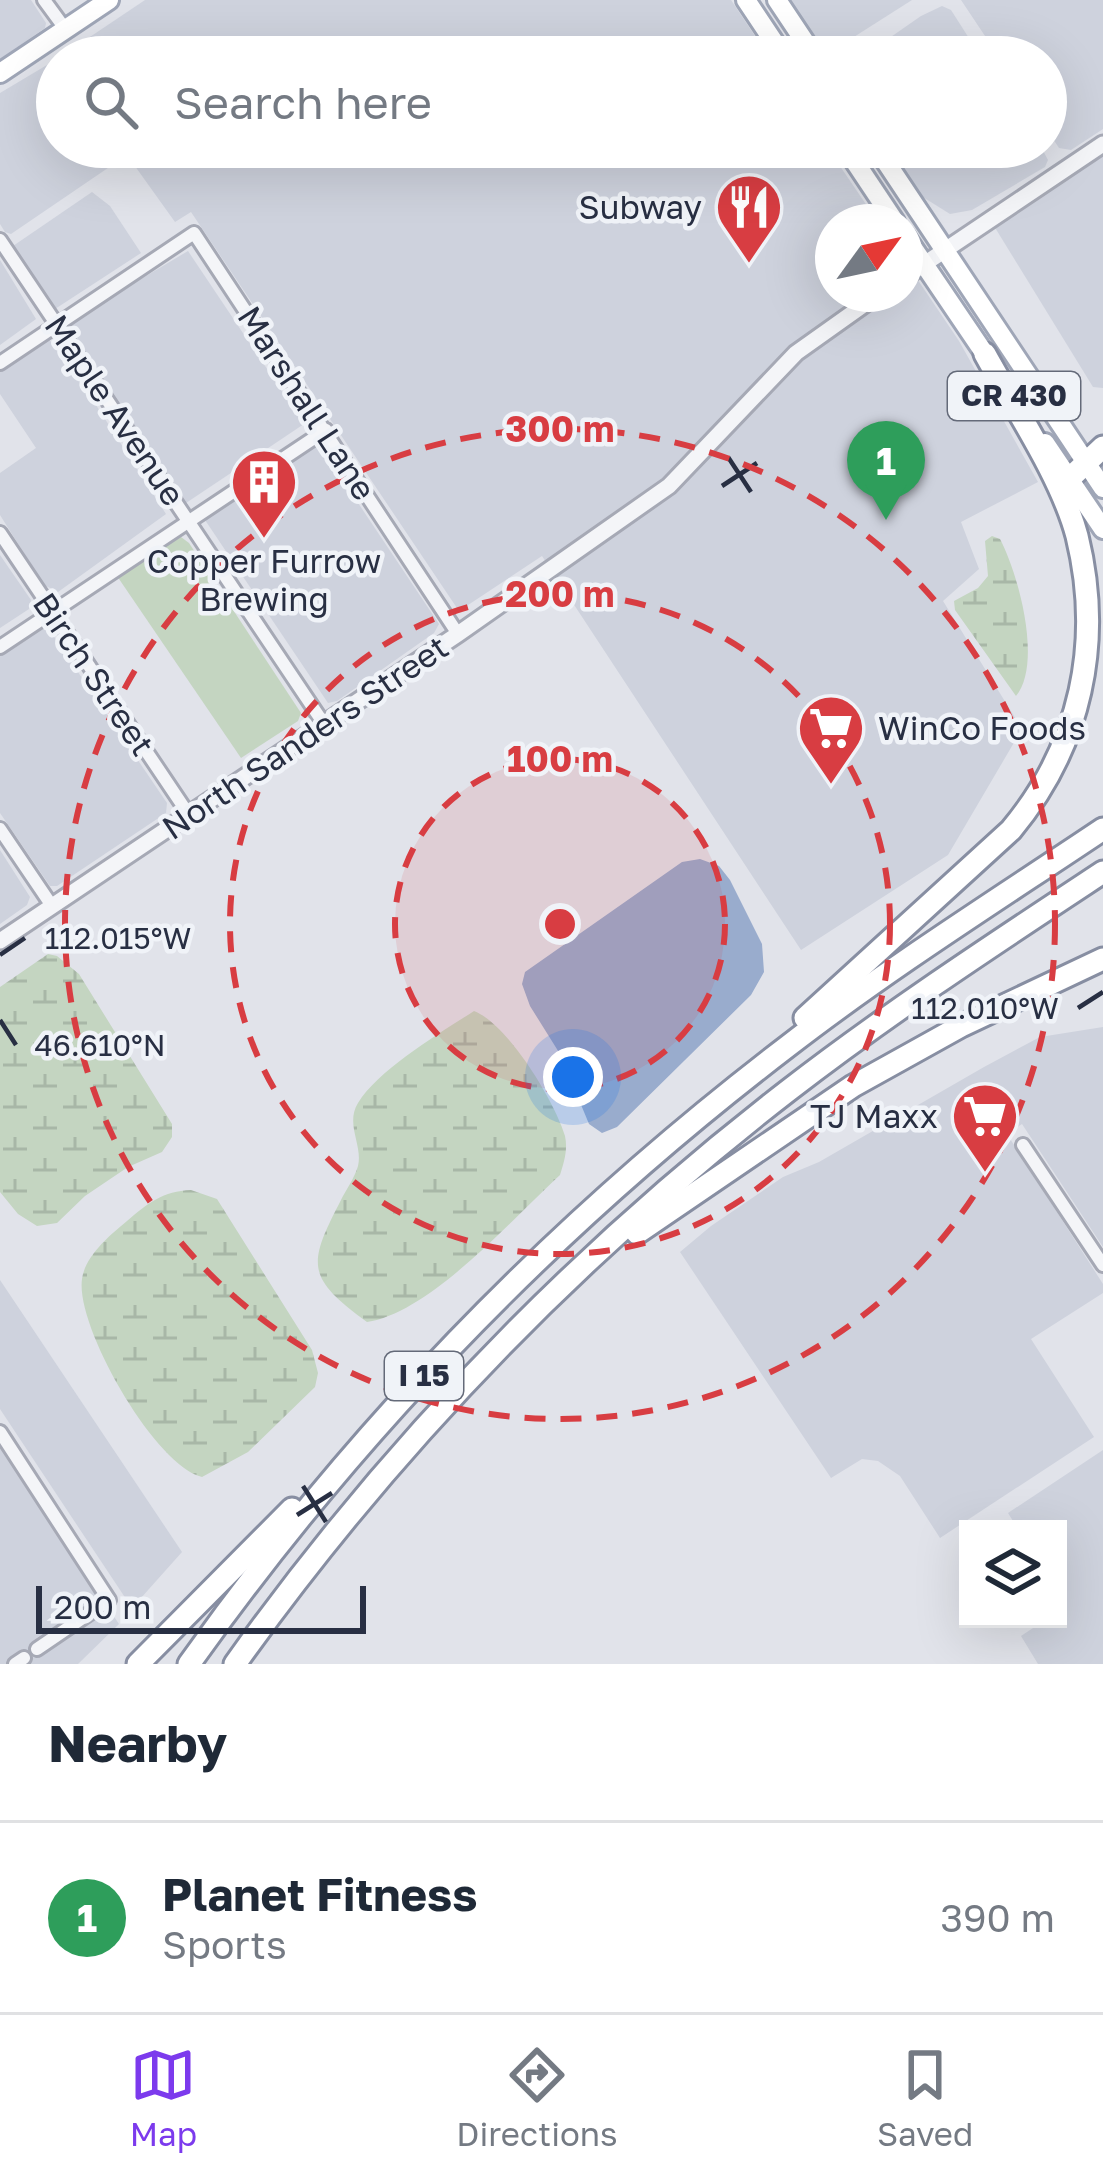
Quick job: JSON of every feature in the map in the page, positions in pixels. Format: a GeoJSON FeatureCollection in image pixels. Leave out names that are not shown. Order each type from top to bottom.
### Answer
{"type":"FeatureCollection","features":[{"type":"Feature","properties":{"kind":"highway"},"geometry":{"type":"LineString","coordinates":[[693,1121],[1011,830],[1037,798],[1071,731],[1084,684],[1090,633],[1077,533],[985,354]]}},
{"type":"Feature","properties":{"kind":"highway","name":"I 15"},"geometry":{"type":"LineString","coordinates":[[189,1664],[272,1553],[375,1430],[529,1269],[693,1121],[852,998],[1103,830]]}},
{"type":"Feature","properties":{"kind":"highway","name":"I 15"},"geometry":{"type":"LineString","coordinates":[[235,1664],[377,1482],[572,1277],[786,1092],[884,1019],[1103,872]]}},
{"type":"Feature","properties":{"kind":"highway"},"geometry":{"type":"LineString","coordinates":[[572,1277],[853,1086],[961,1026],[1103,958]]}},
{"type":"Feature","properties":{"kind":"highway"},"geometry":{"type":"LineString","coordinates":[[138,1664],[375,1430]]}},
{"type":"Feature","properties":{"kind":"main road"},"geometry":{"type":"LineString","coordinates":[[746,0],[770,36]]}},
{"type":"Feature","properties":{"kind":"main road"},"geometry":{"type":"LineString","coordinates":[[777,0],[801,36]]}},
{"type":"Feature","properties":{"kind":"main road"},"geometry":{"type":"LineString","coordinates":[[56,36],[113,1]]}},
{"type":"Feature","properties":{"kind":"main road"},"geometry":{"type":"LineString","coordinates":[[0,73],[36,49]]}},
{"type":"Feature","properties":{"kind":"main road"},"geometry":{"type":"LineString","coordinates":[[859,168],[883,204]]}},
{"type":"Feature","properties":{"kind":"main road","name":"CR 430"},"geometry":{"type":"LineString","coordinates":[[890,168],[1092,468],[1103,529]]}},
{"type":"Feature","properties":{"kind":"main road","name":"CR 430"},"geometry":{"type":"LineString","coordinates":[[924,264],[985,354],[1092,468]]}},
{"type":"Feature","properties":{"kind":"street"},"geometry":{"type":"LineString","coordinates":[[44,0],[66,29]]}},
{"type":"Feature","properties":{"kind":"street"},"geometry":{"type":"LineString","coordinates":[[924,264],[1103,144]]}},
{"type":"Feature","properties":{"kind":"street","name":"Marshall Lane"},"geometry":{"type":"LineString","coordinates":[[58,325],[194,233],[458,634]]}},
{"type":"Feature","properties":{"kind":"street","name":"Maple Avenue"},"geometry":{"type":"LineString","coordinates":[[0,240],[324,724]]}},
{"type":"Feature","properties":{"kind":"street","name":"North Sanders Street"},"geometry":{"type":"LineString","coordinates":[[0,941],[458,634],[669,486],[796,353],[854,312]]}},
{"type":"Feature","properties":{"kind":"street"},"geometry":{"type":"LineString","coordinates":[[0,363],[58,325]]}},
{"type":"Feature","properties":{"kind":"street"},"geometry":{"type":"LineString","coordinates":[[0,647],[326,430]]}},
{"type":"Feature","properties":{"kind":"street","name":"Birch Street"},"geometry":{"type":"LineString","coordinates":[[0,533],[189,815]]}},
{"type":"Feature","properties":{"kind":"street"},"geometry":{"type":"LineString","coordinates":[[0,829],[52,907]]}},
{"type":"Feature","properties":{"kind":"street"},"geometry":{"type":"LineString","coordinates":[[1023,1145],[1103,1265]]}},
{"type":"Feature","properties":{"kind":"street"},"geometry":{"type":"LineString","coordinates":[[0,1432],[109,1600],[37,1649]]}},
{"type":"Feature","properties":{"kind":"shaded area"},"geometry":{"type":"Polygon","coordinates":[[[0,0],[31,0],[46,23],[0,59],[0,0]]]}},
{"type":"Feature","properties":{"kind":"shaded area"},"geometry":{"type":"Polygon","coordinates":[[[145,0],[731,0],[755,36],[91,36],[145,0]]]}},
{"type":"Feature","properties":{"kind":"shaded area"},"geometry":{"type":"Polygon","coordinates":[[[787,0],[912,0],[855,36],[811,36],[787,0]]]}},
{"type":"Feature","properties":{"kind":"shaded area"},"geometry":{"type":"Polygon","coordinates":[[[961,0],[1103,0],[1103,129],[1067,149],[1067,36],[985,36],[961,0]]]}},
{"type":"Feature","properties":{"kind":"shaded area"},"geometry":{"type":"Polygon","coordinates":[[[942,6],[951,10],[968,36],[892,36],[942,6]]]}},
{"type":"Feature","properties":{"kind":"shaded area"},"geometry":{"type":"Polygon","coordinates":[[[36,72],[36,168],[108,168],[11,234],[0,224],[0,93],[36,72]]]}},
{"type":"Feature","properties":{"kind":"shaded area"},"geometry":{"type":"Polygon","coordinates":[[[1103,153],[1103,388],[1093,387],[994,226],[1103,153]]]}},
{"type":"Feature","properties":{"kind":"shaded area"},"geometry":{"type":"Polygon","coordinates":[[[136,168],[841,168],[866,204],[815,204],[815,312],[923,312],[923,288],[959,341],[1038,482],[961,522],[979,569],[943,601],[1022,729],[948,855],[801,950],[542,556],[459,611],[191,212],[175,222],[136,168]]]}},
{"type":"Feature","properties":{"kind":"shaded area"},"geometry":{"type":"Polygon","coordinates":[[[900,168],[1043,168],[972,210],[950,214],[918,194],[900,168]]]}},
{"type":"Feature","properties":{"kind":"shaded area"},"geometry":{"type":"Polygon","coordinates":[[[92,192],[110,206],[141,253],[55,309],[13,246],[92,192]]]}},
{"type":"Feature","properties":{"kind":"shaded area"},"geometry":{"type":"Polygon","coordinates":[[[188,251],[304,424],[186,503],[67,323],[188,251]]]}},
{"type":"Feature","properties":{"kind":"shaded area"},"geometry":{"type":"Polygon","coordinates":[[[0,260],[36,319],[0,345],[0,260]]]}},
{"type":"Feature","properties":{"kind":"shaded area"},"geometry":{"type":"Polygon","coordinates":[[[48,339],[62,352],[166,514],[58,592],[44,585],[0,515],[0,473],[36,448],[0,394],[0,371],[48,339]]]}},
{"type":"Feature","properties":{"kind":"shaded area"},"geometry":{"type":"Polygon","coordinates":[[[318,443],[439,624],[434,633],[328,703],[205,520],[318,443]]]}},
{"type":"Feature","properties":{"kind":"shaded area"},"geometry":{"type":"Polygon","coordinates":[[[0,555],[31,600],[29,609],[0,628],[0,555]]]}},
{"type":"Feature","properties":{"kind":"shaded area"},"geometry":{"type":"Polygon","coordinates":[[[46,625],[167,803],[166,813],[57,886],[50,886],[0,813],[0,654],[46,625]]]}},
{"type":"Feature","properties":{"kind":"shaded area"},"geometry":{"type":"Polygon","coordinates":[[[0,850],[30,897],[27,905],[0,924],[0,850]]]}},
{"type":"Feature","properties":{"kind":"shaded area"},"geometry":{"type":"Polygon","coordinates":[[[1103,1027],[1103,1247],[1022,1124],[1007,1134],[1103,1284],[1103,1293],[1031,1339],[1094,1437],[967,1520],[959,1520],[959,1526],[940,1538],[900,1476],[878,1461],[862,1459],[831,1478],[680,1252],[783,1177],[819,1162],[1040,1037],[1103,1027]]]}},
{"type":"Feature","properties":{"kind":"shaded area"},"geometry":{"type":"Polygon","coordinates":[[[0,1280],[182,1552],[132,1608],[0,1409],[0,1280]]]}},
{"type":"Feature","properties":{"kind":"shaded area"},"geometry":{"type":"Polygon","coordinates":[[[0,1447],[119,1624],[78,1664],[0,1664],[0,1447]]]}},
{"type":"Feature","properties":{"kind":"shaded area"},"geometry":{"type":"Polygon","coordinates":[[[1103,1450],[1103,1664],[1038,1664],[1021,1636],[1033,1628],[1067,1628],[1067,1520],[1012,1520],[1008,1513],[1103,1450]]]}},
{"type":"Feature","properties":{"kind":"green space"},"geometry":{"type":"Polygon","coordinates":[[[992,536],[1000,539],[1007,554],[1025,618],[1027,662],[1016,696],[955,610],[954,601],[978,588],[988,576],[985,541],[992,536]]]}},
{"type":"Feature","properties":{"kind":"green space"},"geometry":{"type":"Polygon","coordinates":[[[181,537],[301,713],[298,721],[241,758],[117,576],[181,537]]]}},
{"type":"Feature","properties":{"kind":"green space"},"geometry":{"type":"Polygon","coordinates":[[[48,954],[79,974],[172,1124],[172,1137],[162,1152],[128,1167],[85,1196],[57,1223],[37,1226],[18,1214],[0,1192],[0,987],[48,954]]]}},
{"type":"Feature","properties":{"kind":"green space"},"geometry":{"type":"Polygon","coordinates":[[[474,1011],[515,1047],[560,1121],[566,1141],[560,1175],[443,1283],[391,1315],[367,1322],[332,1293],[318,1268],[322,1240],[358,1166],[354,1111],[395,1065],[474,1011]]]}},
{"type":"Feature","properties":{"kind":"green space"},"geometry":{"type":"Polygon","coordinates":[[[191,1190],[217,1199],[312,1350],[318,1373],[315,1387],[248,1452],[202,1477],[162,1448],[122,1392],[91,1328],[82,1279],[99,1247],[135,1215],[164,1196],[191,1190]]]}},
{"type":"Feature","properties":{"kind":"water"},"geometry":{"type":"Polygon","coordinates":[[[700,859],[719,866],[730,880],[762,944],[764,972],[751,995],[617,1127],[602,1133],[589,1124],[560,1054],[530,1006],[522,984],[525,972],[682,862],[700,859]]]}},
{"type":"Feature","properties":{"kind":"place","name":"Subway"},"geometry":{"type":"Point","coordinates":[749,266]}},
{"type":"Feature","properties":{"kind":"place","name":"Planet Fitness"},"geometry":{"type":"Point","coordinates":[886,520]}},
{"type":"Feature","properties":{"kind":"place","name":"Copper Furrow Brewing"},"geometry":{"type":"Point","coordinates":[264,541]}},
{"type":"Feature","properties":{"kind":"place","name":"WinCo Foods"},"geometry":{"type":"Point","coordinates":[831,787]}},
{"type":"Feature","properties":{"kind":"place","name":"TJ Maxx"},"geometry":{"type":"Point","coordinates":[985,1175]}}]}
